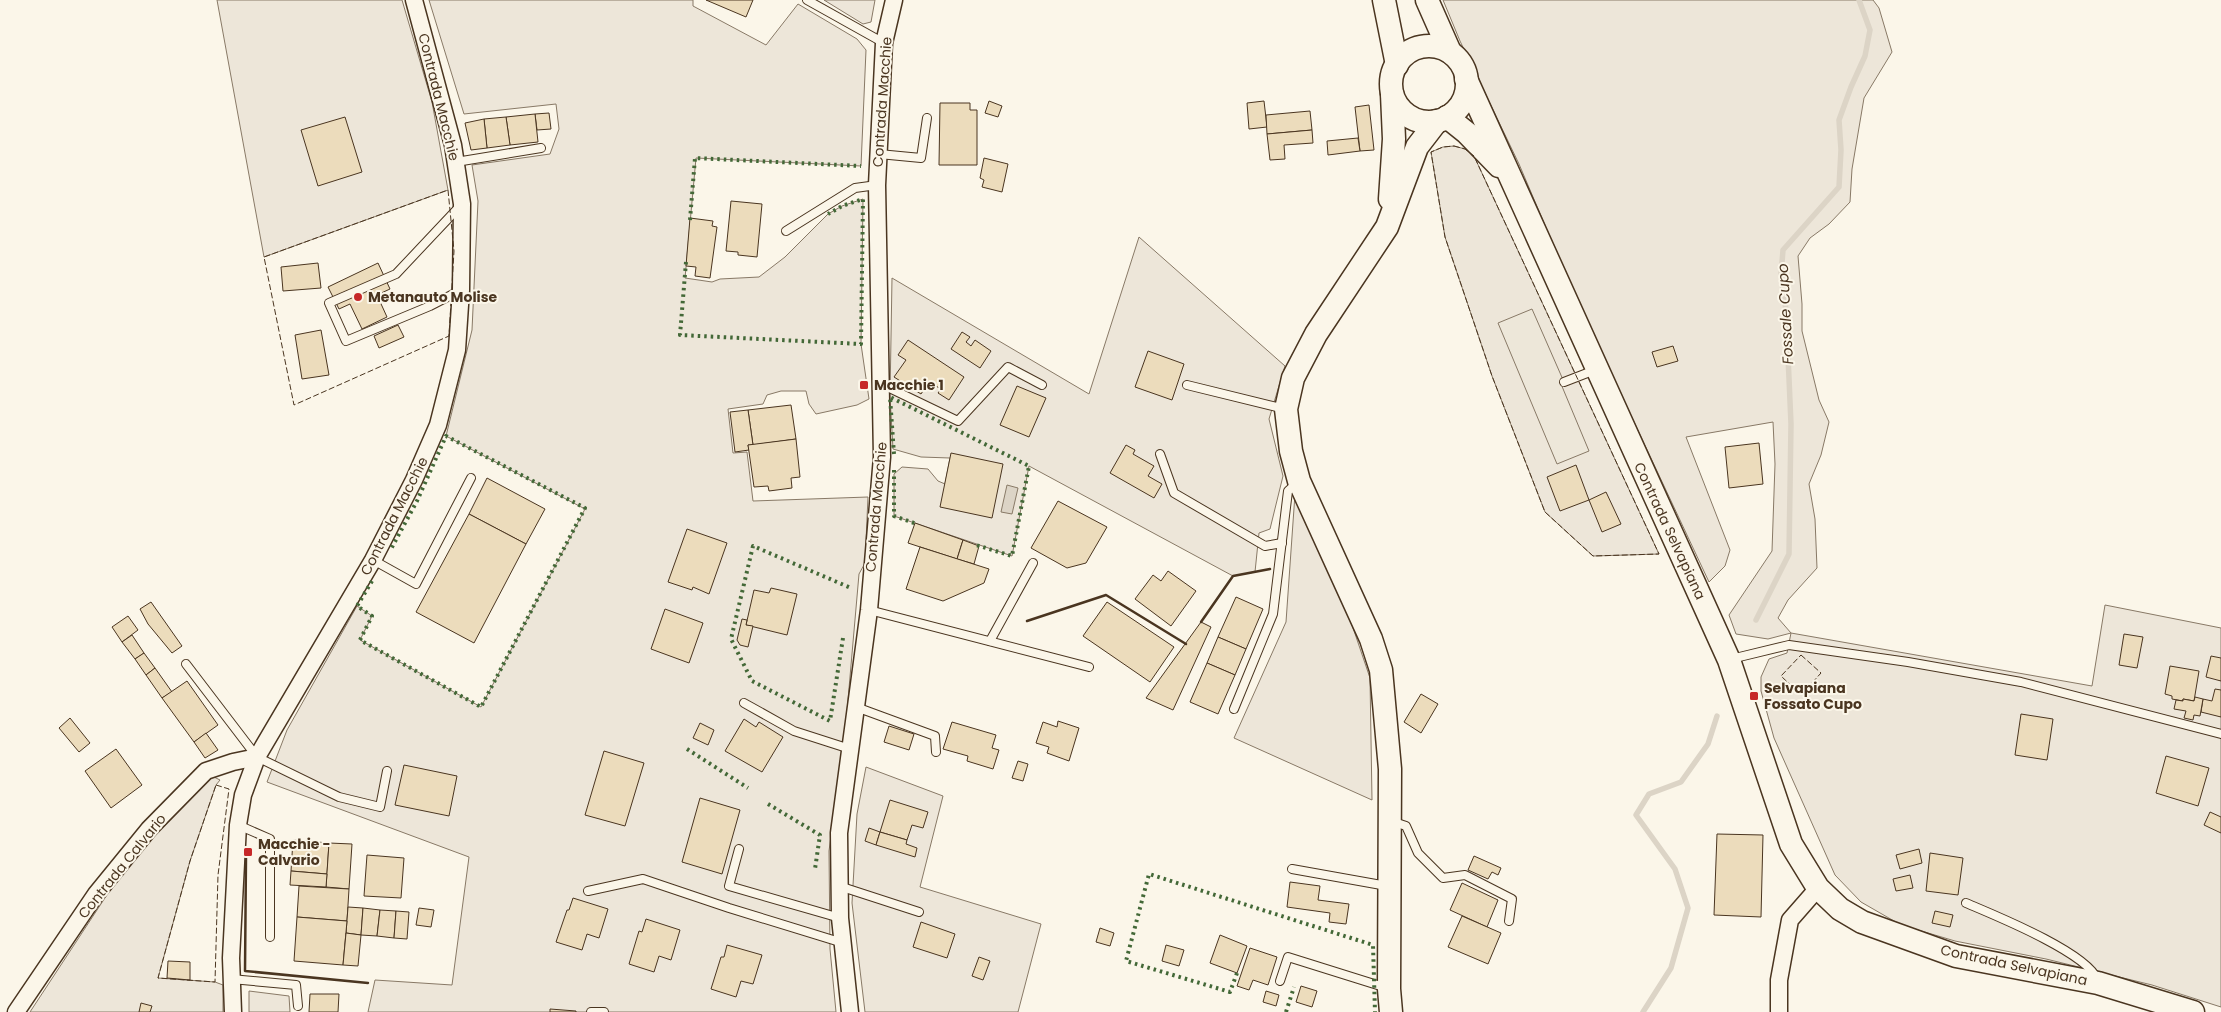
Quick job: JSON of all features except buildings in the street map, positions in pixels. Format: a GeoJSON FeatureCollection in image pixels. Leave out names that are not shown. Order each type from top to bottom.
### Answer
{"type":"FeatureCollection","features":[{"type":"Feature","properties":{"kind":"main road"},"geometry":{"type":"LineString","coordinates":[[1384,0],[1397,65]]}},
{"type":"Feature","properties":{"kind":"main road"},"geometry":{"type":"LineString","coordinates":[[1391,1012],[1389,989],[1390,769],[1381,670],[1371,639],[1299,481],[1291,451],[1286,409],[1293,378],[1316,334],[1387,228],[1417,147],[1442,119],[1453,113],[1465,94],[1466,79],[1461,64],[1450,52],[1427,0]]}},
{"type":"Feature","properties":{"kind":"main road"},"geometry":{"type":"LineString","coordinates":[[1387,228],[1394,139],[1392,77],[1397,65],[1407,54],[1420,47],[1435,47],[1450,52]]}},
{"type":"Feature","properties":{"kind":"main road","name":"Contrada Selvapiana"},"geometry":{"type":"LineString","coordinates":[[1466,79],[1729,660],[1791,844],[1818,888],[1840,909],[1862,922],[1956,956],[2098,983],[2188,1011]]}},
{"type":"Feature","properties":{"kind":"main road"},"geometry":{"type":"LineString","coordinates":[[1392,90],[1398,104],[1408,115],[1422,121],[1442,119]]}},
{"type":"Feature","properties":{"kind":"main road","name":"Contrada Selvapiana"},"geometry":{"type":"LineString","coordinates":[[1442,119],[1467,133],[1510,178]]}},
{"type":"Feature","properties":{"kind":"street","name":"Contrada Macchie"},"geometry":{"type":"LineString","coordinates":[[233,1012],[231,979],[238,825],[243,795],[257,757],[373,560],[414,480],[438,425],[457,350],[461,290],[462,204],[453,145],[414,0]]}},
{"type":"Feature","properties":{"kind":"street","name":"Contrada Macchie"},"geometry":{"type":"LineString","coordinates":[[850,1012],[840,918],[839,833],[868,610],[882,457],[876,185],[884,43],[894,0]]}},
{"type":"Feature","properties":{"kind":"street","name":"Contrada Calvario"},"geometry":{"type":"LineString","coordinates":[[16,1012],[96,894],[149,829],[206,771],[233,762],[257,757]]}},
{"type":"Feature","properties":{"kind":"street"},"geometry":{"type":"LineString","coordinates":[[1779,1012],[1779,980],[1790,920],[1818,888]]}},
{"type":"Feature","properties":{"kind":"lane"},"geometry":{"type":"LineString","coordinates":[[807,0],[884,43]]}},
{"type":"Feature","properties":{"kind":"lane"},"geometry":{"type":"LineString","coordinates":[[879,154],[922,158],[927,118]]}},
{"type":"Feature","properties":{"kind":"lane"},"geometry":{"type":"LineString","coordinates":[[456,162],[542,148]]}},
{"type":"Feature","properties":{"kind":"lane"},"geometry":{"type":"LineString","coordinates":[[786,232],[855,188],[876,185]]}},
{"type":"Feature","properties":{"kind":"lane"},"geometry":{"type":"LineString","coordinates":[[461,290],[430,306],[346,341],[329,303],[396,274],[462,204]]}},
{"type":"Feature","properties":{"kind":"lane"},"geometry":{"type":"LineString","coordinates":[[881,384],[958,421],[1008,367],[1042,385]]}},
{"type":"Feature","properties":{"kind":"lane"},"geometry":{"type":"LineString","coordinates":[[1564,382],[1597,370]]}},
{"type":"Feature","properties":{"kind":"lane"},"geometry":{"type":"LineString","coordinates":[[1187,386],[1286,409]]}},
{"type":"Feature","properties":{"kind":"lane"},"geometry":{"type":"LineString","coordinates":[[1160,454],[1174,493],[1264,546],[1282,543]]}},
{"type":"Feature","properties":{"kind":"lane"},"geometry":{"type":"LineString","coordinates":[[373,560],[416,584],[471,478]]}},
{"type":"Feature","properties":{"kind":"lane"},"geometry":{"type":"LineString","coordinates":[[1234,709],[1273,614],[1288,491],[1299,481]]}},
{"type":"Feature","properties":{"kind":"lane"},"geometry":{"type":"LineString","coordinates":[[990,641],[1033,563]]}},
{"type":"Feature","properties":{"kind":"lane"},"geometry":{"type":"LineString","coordinates":[[868,610],[1089,667]]}},
{"type":"Feature","properties":{"kind":"lane"},"geometry":{"type":"LineString","coordinates":[[1729,660],[1789,645],[1899,661],[2021,682],[2221,734]]}},
{"type":"Feature","properties":{"kind":"lane"},"geometry":{"type":"LineString","coordinates":[[186,664],[257,757],[339,796],[380,807],[387,772]]}},
{"type":"Feature","properties":{"kind":"lane"},"geometry":{"type":"LineString","coordinates":[[744,703],[794,732],[850,749]]}},
{"type":"Feature","properties":{"kind":"lane"},"geometry":{"type":"LineString","coordinates":[[856,707],[934,736],[936,752]]}},
{"type":"Feature","properties":{"kind":"lane"},"geometry":{"type":"LineString","coordinates":[[1389,820],[1406,826],[1418,853],[1443,878],[1465,875],[1512,899],[1509,921]]}},
{"type":"Feature","properties":{"kind":"lane"},"geometry":{"type":"LineString","coordinates":[[238,825],[270,839],[270,937]]}},
{"type":"Feature","properties":{"kind":"lane"},"geometry":{"type":"LineString","coordinates":[[739,849],[729,886],[840,918]]}},
{"type":"Feature","properties":{"kind":"lane"},"geometry":{"type":"LineString","coordinates":[[1292,869],[1389,886]]}},
{"type":"Feature","properties":{"kind":"lane"},"geometry":{"type":"LineString","coordinates":[[588,891],[643,879],[842,943]]}},
{"type":"Feature","properties":{"kind":"lane"},"geometry":{"type":"LineString","coordinates":[[839,886],[919,912]]}},
{"type":"Feature","properties":{"kind":"lane"},"geometry":{"type":"LineString","coordinates":[[1966,903],[2047,940],[2093,970],[2098,983]]}},
{"type":"Feature","properties":{"kind":"lane"},"geometry":{"type":"LineString","coordinates":[[1280,980],[1288,957],[1389,989]]}},
{"type":"Feature","properties":{"kind":"lane"},"geometry":{"type":"LineString","coordinates":[[231,979],[296,985],[298,1006]]}},
{"type":"Feature","properties":{"kind":"lane"},"geometry":{"type":"LineString","coordinates":[[591,1012],[604,1012]]}},
{"type":"Feature","properties":{"kind":"shaded area"},"geometry":{"type":"Polygon","coordinates":[[[217,0],[402,0],[432,102],[448,190],[264,257],[217,0]]]}},
{"type":"Feature","properties":{"kind":"shaded area"},"geometry":{"type":"Polygon","coordinates":[[[429,0],[693,0],[693,6],[766,45],[798,4],[857,39],[866,50],[861,166],[696,158],[685,278],[712,282],[720,279],[759,277],[785,257],[828,214],[842,206],[863,199],[861,344],[869,399],[857,405],[816,414],[809,404],[806,391],[781,391],[767,395],[763,404],[728,409],[733,453],[747,452],[753,501],[868,497],[865,563],[859,574],[847,711],[829,851],[830,949],[836,1012],[368,1012],[375,980],[452,985],[469,857],[267,782],[287,730],[357,606],[372,616],[360,640],[481,707],[585,509],[446,436],[472,330],[478,201],[472,165],[550,154],[559,129],[556,104],[464,114],[429,0]]]}},
{"type":"Feature","properties":{"kind":"shaded area"},"geometry":{"type":"Polygon","coordinates":[[[824,0],[875,0],[871,22],[863,24],[824,0]]]}},
{"type":"Feature","properties":{"kind":"shaded area"},"geometry":{"type":"Polygon","coordinates":[[[1443,0],[1873,0],[1879,8],[1892,52],[1864,98],[1852,169],[1850,202],[1829,224],[1810,238],[1798,256],[1802,331],[1819,400],[1829,422],[1821,455],[1809,484],[1815,519],[1817,568],[1788,600],[1778,618],[1791,633],[1768,639],[1736,634],[1729,615],[1772,551],[1775,464],[1773,422],[1686,437],[1730,550],[1725,566],[1709,582],[1575,296],[1519,164],[1460,41],[1443,0]]]}},
{"type":"Feature","properties":{"kind":"shaded area"},"geometry":{"type":"Polygon","coordinates":[[[1454,146],[1465,149],[1474,156],[1659,554],[1593,556],[1545,512],[1492,376],[1445,237],[1431,152],[1443,147],[1454,146]]]}},
{"type":"Feature","properties":{"kind":"shaded area"},"geometry":{"type":"Polygon","coordinates":[[[1139,237],[1285,366],[1269,419],[1283,476],[1270,529],[1259,533],[1255,572],[1233,576],[1029,466],[1012,556],[894,516],[894,474],[902,467],[928,469],[938,481],[945,484],[950,458],[921,457],[893,449],[890,397],[892,278],[1089,394],[1139,237]]]}},
{"type":"Feature","properties":{"kind":"shaded area"},"geometry":{"type":"Polygon","coordinates":[[[1532,309],[1564,382],[1561,384],[1589,451],[1557,464],[1498,323],[1532,309]]]}},
{"type":"Feature","properties":{"kind":"shaded area"},"geometry":{"type":"Polygon","coordinates":[[[1007,485],[1018,488],[1012,514],[1001,512],[1007,485]]]}},
{"type":"Feature","properties":{"kind":"shaded area"},"geometry":{"type":"Polygon","coordinates":[[[1295,494],[1348,613],[1370,678],[1372,800],[1234,738],[1286,622],[1295,494]]]}},
{"type":"Feature","properties":{"kind":"shaded area"},"geometry":{"type":"Polygon","coordinates":[[[2105,605],[2221,628],[2221,1007],[2152,985],[2046,959],[1955,941],[1901,925],[1861,902],[1835,875],[1774,738],[1761,691],[1761,677],[1769,659],[1787,653],[1791,633],[2092,686],[2105,605]]]}},
{"type":"Feature","properties":{"kind":"shaded area"},"geometry":{"type":"Polygon","coordinates":[[[866,767],[943,796],[920,887],[1041,924],[1018,1012],[865,1012],[852,903],[857,814],[866,767]]]}},
{"type":"Feature","properties":{"kind":"shaded area"},"geometry":{"type":"Polygon","coordinates":[[[214,777],[220,780],[216,785],[190,861],[158,978],[215,982],[223,985],[223,1012],[30,1012],[122,872],[206,779],[214,777]]]}},
{"type":"Feature","properties":{"kind":"shaded area"},"geometry":{"type":"Polygon","coordinates":[[[249,991],[289,996],[290,1012],[249,1012],[249,991]]]}},
{"type":"Feature","properties":{"kind":"waterway","name":"Fossale Cupo"},"geometry":{"type":"LineString","coordinates":[[1756,620],[1789,554],[1791,424],[1786,310],[1781,275],[1783,250],[1839,187],[1841,150],[1839,120],[1865,56],[1870,30],[1859,0]]}},
{"type":"Feature","properties":{"kind":"waterway","name":"Fossale Cupo"},"geometry":{"type":"LineString","coordinates":[[1643,1012],[1671,968],[1688,908],[1675,869],[1636,815],[1649,794],[1681,782],[1708,744],[1717,716]]}},
{"type":"Feature","properties":{"kind":"hedge"},"geometry":{"type":"LineString","coordinates":[[690,220],[695,158],[861,166]]}},
{"type":"Feature","properties":{"kind":"hedge"},"geometry":{"type":"LineString","coordinates":[[686,262],[680,335],[861,344],[863,199],[842,206],[828,214]]}},
{"type":"Feature","properties":{"kind":"hedge"},"geometry":{"type":"LineString","coordinates":[[894,454],[890,397],[1029,466],[1012,556],[976,545]]}},
{"type":"Feature","properties":{"kind":"hedge"},"geometry":{"type":"LineString","coordinates":[[372,581],[357,606],[372,616],[360,640],[481,707],[585,508],[446,436],[417,501],[391,549]]}},
{"type":"Feature","properties":{"kind":"hedge"},"geometry":{"type":"LineString","coordinates":[[894,470],[894,516],[917,524]]}},
{"type":"Feature","properties":{"kind":"hedge"},"geometry":{"type":"LineString","coordinates":[[843,638],[830,721],[752,681],[731,639],[753,546],[851,588]]}},
{"type":"Feature","properties":{"kind":"hedge"},"geometry":{"type":"LineString","coordinates":[[687,749],[748,788]]}},
{"type":"Feature","properties":{"kind":"hedge"},"geometry":{"type":"LineString","coordinates":[[768,804],[820,835],[815,869]]}},
{"type":"Feature","properties":{"kind":"hedge"},"geometry":{"type":"LineString","coordinates":[[1237,973],[1230,992],[1126,961],[1149,874],[1373,945],[1375,1012]]}},
{"type":"Feature","properties":{"kind":"hedge"},"geometry":{"type":"LineString","coordinates":[[1286,1012],[1294,987]]}},
{"type":"Feature","properties":{"kind":"fence"},"geometry":{"type":"LineString","coordinates":[[1454,146],[1465,149],[1474,156],[1659,554],[1593,556],[1545,512],[1492,376],[1445,237],[1431,152],[1443,147],[1454,146]]}},
{"type":"Feature","properties":{"kind":"fence"},"geometry":{"type":"LineString","coordinates":[[448,190],[454,251],[449,336],[294,405],[264,257],[448,190]]}},
{"type":"Feature","properties":{"kind":"fence"},"geometry":{"type":"LineString","coordinates":[[1801,655],[1821,673],[1801,695],[1781,676],[1801,655]]}},
{"type":"Feature","properties":{"kind":"fence"},"geometry":{"type":"LineString","coordinates":[[216,785],[229,789],[218,875],[215,982],[158,978],[190,861],[216,785]]}},
{"type":"Feature","properties":{"kind":"wall"},"geometry":{"type":"LineString","coordinates":[[1201,622],[1233,576],[1270,569]]}},
{"type":"Feature","properties":{"kind":"wall"},"geometry":{"type":"LineString","coordinates":[[1027,621],[1106,595],[1186,644]]}},
{"type":"Feature","properties":{"kind":"wall"},"geometry":{"type":"LineString","coordinates":[[246,856],[245,971],[368,983]]}},
{"type":"Feature","properties":{"kind":"place","name":"Metanauto Molise"},"geometry":{"type":"Point","coordinates":[358,297]}},
{"type":"Feature","properties":{"kind":"place","name":"Macchie 1"},"geometry":{"type":"Point","coordinates":[864,385]}},
{"type":"Feature","properties":{"kind":"place","name":"Selvapiana Fossato Cupo"},"geometry":{"type":"Point","coordinates":[1754,696]}},
{"type":"Feature","properties":{"kind":"place","name":"Macchie - Calvario"},"geometry":{"type":"Point","coordinates":[248,852]}}]}
